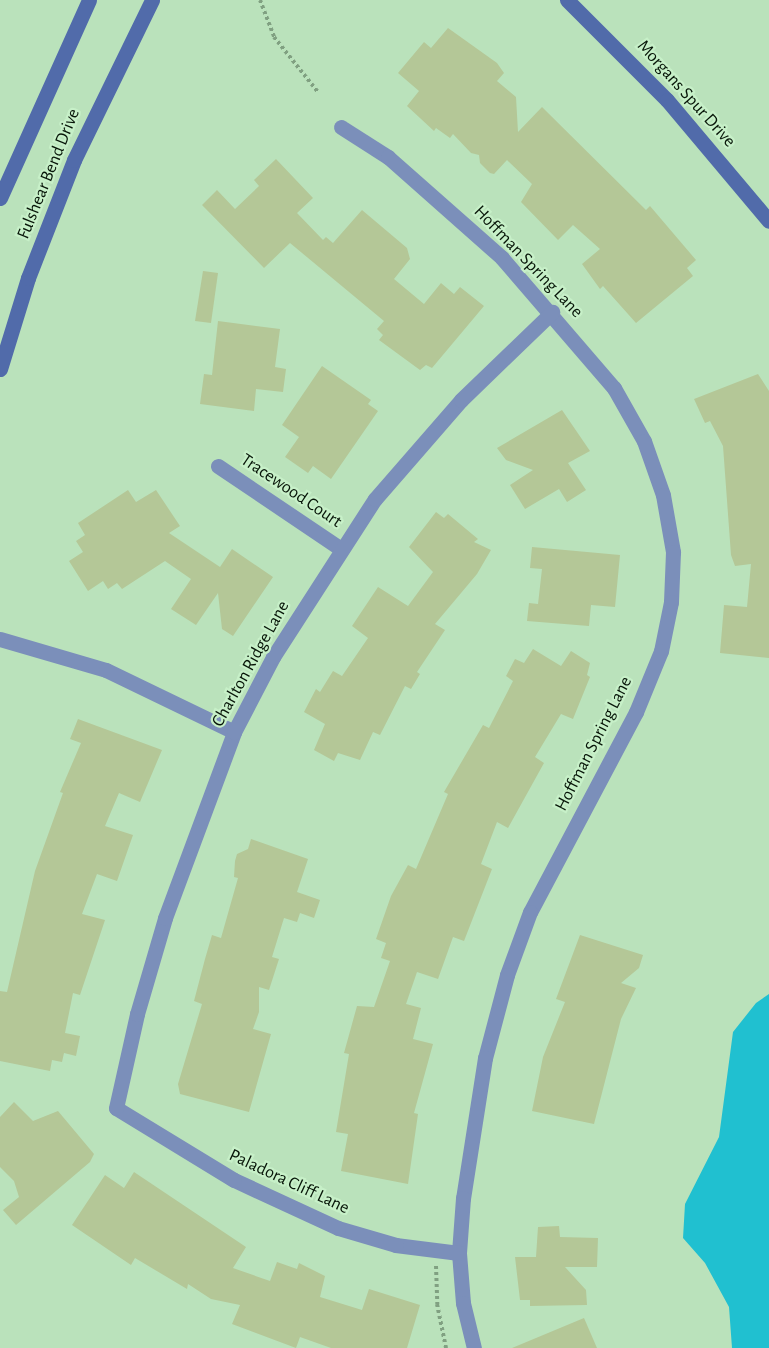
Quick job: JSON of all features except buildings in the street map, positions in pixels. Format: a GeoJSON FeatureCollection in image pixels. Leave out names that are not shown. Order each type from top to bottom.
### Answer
{"type":"FeatureCollection","features":[{"type":"Feature","properties":{"kind":"main road","name":"Fulshear Bend Drive"},"geometry":{"type":"LineString","coordinates":[[0,198],[89,0]]}},
{"type":"Feature","properties":{"kind":"main road","name":"Fulshear Bend Drive"},"geometry":{"type":"LineString","coordinates":[[0,369],[28,278],[70,170],[152,0]]}},
{"type":"Feature","properties":{"kind":"main road","name":"Morgans Spur Drive"},"geometry":{"type":"LineString","coordinates":[[567,0],[667,100],[769,221]]}},
{"type":"Feature","properties":{"kind":"street","name":"Hoffman Spring Lane"},"geometry":{"type":"LineString","coordinates":[[341,127],[387,157],[429,191],[502,258],[552,312],[614,388],[644,441],[663,495],[673,552],[671,602],[661,651],[636,712],[530,912],[507,975],[485,1058],[472,1130],[459,1253],[464,1303],[474,1348]]}},
{"type":"Feature","properties":{"kind":"street","name":"Charlton Ridge Lane"},"geometry":{"type":"LineString","coordinates":[[116,1108],[137,1014],[165,918],[234,732],[273,657],[341,549],[419,446],[552,312]]}},
{"type":"Feature","properties":{"kind":"street","name":"Tracewood Court"},"geometry":{"type":"LineString","coordinates":[[218,466],[341,549]]}},
{"type":"Feature","properties":{"kind":"street"},"geometry":{"type":"LineString","coordinates":[[0,639],[106,670],[234,732]]}},
{"type":"Feature","properties":{"kind":"street","name":"Paladora Cliff Lane"},"geometry":{"type":"LineString","coordinates":[[116,1108],[234,1180],[338,1228],[396,1245],[459,1253]]}},
{"type":"Feature","properties":{"kind":"path"},"geometry":{"type":"LineString","coordinates":[[260,0],[274,37],[318,92]]}},
{"type":"Feature","properties":{"kind":"path"},"geometry":{"type":"LineString","coordinates":[[438,1250],[434,1277],[446,1348]]}},
{"type":"Feature","properties":{"kind":"water"},"geometry":{"type":"Polygon","coordinates":[[[769,994],[769,1348],[732,1348],[729,1307],[705,1263],[683,1238],[685,1204],[719,1137],[733,1032],[756,1003],[769,994]]]}}]}
